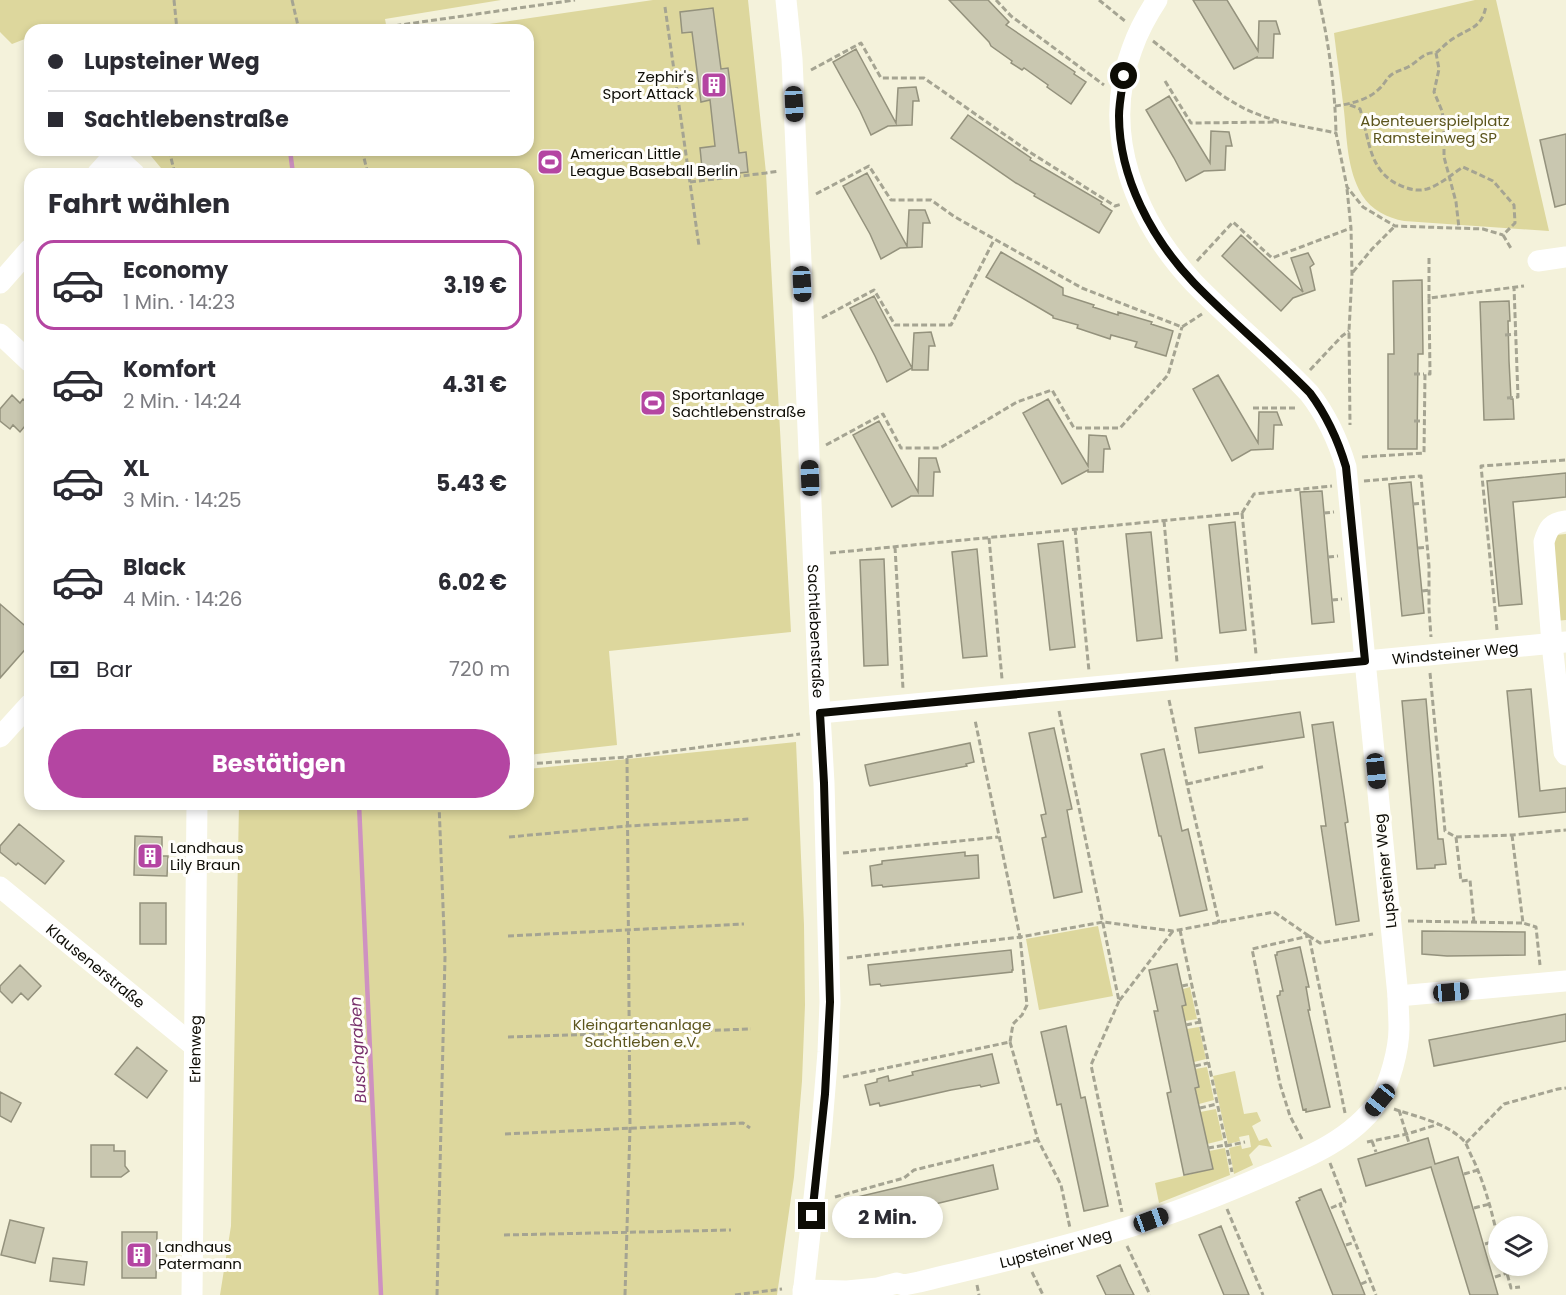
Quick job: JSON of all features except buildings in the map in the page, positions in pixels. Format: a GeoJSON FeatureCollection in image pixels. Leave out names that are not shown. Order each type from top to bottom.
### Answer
{"type":"FeatureCollection","features":[{"type":"Feature","properties":{"kind":"street","name":"Sachtlebenstraße"},"geometry":{"type":"LineString","coordinates":[[786,0],[792,59],[824,783],[830,1002],[821,1136],[803,1292]]}},
{"type":"Feature","properties":{"kind":"street","name":"Lupsteiner Weg"},"geometry":{"type":"LineString","coordinates":[[803,1292],[848,1291],[878,1288],[897,1283],[912,1284],[1060,1247],[1151,1220],[1210,1199],[1287,1166],[1351,1131],[1380,1100],[1395,1058],[1399,1029],[1398,996],[1346,467],[1333,431],[1310,393],[1194,282],[1162,243],[1135,192],[1122,150],[1119,116],[1124,76],[1131,50],[1157,0]]}},
{"type":"Feature","properties":{"kind":"street"},"geometry":{"type":"LineString","coordinates":[[102,168],[113,156]]}},
{"type":"Feature","properties":{"kind":"street"},"geometry":{"type":"LineString","coordinates":[[115,156],[128,168]]}},
{"type":"Feature","properties":{"kind":"street"},"geometry":{"type":"LineString","coordinates":[[0,283],[24,256]]}},
{"type":"Feature","properties":{"kind":"street"},"geometry":{"type":"LineString","coordinates":[[1538,261],[1566,258]]}},
{"type":"Feature","properties":{"kind":"street"},"geometry":{"type":"LineString","coordinates":[[0,334],[24,356]]}},
{"type":"Feature","properties":{"kind":"street"},"geometry":{"type":"LineString","coordinates":[[1566,521],[1558,522],[1548,529],[1544,542],[1559,643],[1564,752],[1566,755]]}},
{"type":"Feature","properties":{"kind":"street","name":"Windsteiner Weg"},"geometry":{"type":"LineString","coordinates":[[820,713],[1559,643]]}},
{"type":"Feature","properties":{"kind":"street"},"geometry":{"type":"LineString","coordinates":[[0,737],[24,711]]}},
{"type":"Feature","properties":{"kind":"street","name":"Erlenweg"},"geometry":{"type":"LineString","coordinates":[[192,1295],[197,810]]}},
{"type":"Feature","properties":{"kind":"street","name":"Klausenerstraße"},"geometry":{"type":"LineString","coordinates":[[0,887],[194,1046]]}},
{"type":"Feature","properties":{"kind":"street"},"geometry":{"type":"LineString","coordinates":[[1398,996],[1566,981]]}},
{"type":"Feature","properties":{"kind":"path"},"geometry":{"type":"LineString","coordinates":[[174,0],[176,24]]}},
{"type":"Feature","properties":{"kind":"path"},"geometry":{"type":"LineString","coordinates":[[292,0],[298,24]]}},
{"type":"Feature","properties":{"kind":"path"},"geometry":{"type":"LineString","coordinates":[[407,24],[575,0]]}},
{"type":"Feature","properties":{"kind":"path"},"geometry":{"type":"LineString","coordinates":[[996,0],[1011,16],[1108,88]]}},
{"type":"Feature","properties":{"kind":"path"},"geometry":{"type":"LineString","coordinates":[[1099,0],[1126,22]]}},
{"type":"Feature","properties":{"kind":"path"},"geometry":{"type":"LineString","coordinates":[[1319,0],[1327,34],[1336,133],[1347,187],[1351,228],[1350,431]]}},
{"type":"Feature","properties":{"kind":"path"},"geometry":{"type":"LineString","coordinates":[[1436,53],[1453,38],[1479,24],[1486,6]]}},
{"type":"Feature","properties":{"kind":"path"},"geometry":{"type":"LineString","coordinates":[[665,7],[699,246]]}},
{"type":"Feature","properties":{"kind":"path"},"geometry":{"type":"LineString","coordinates":[[1150,38],[1218,93],[1240,106],[1281,122],[1336,133]]}},
{"type":"Feature","properties":{"kind":"path"},"geometry":{"type":"LineString","coordinates":[[809,71],[861,43],[881,78],[924,78],[1028,151],[1115,206],[1125,204]]}},
{"type":"Feature","properties":{"kind":"path"},"geometry":{"type":"LineString","coordinates":[[1335,106],[1366,98],[1379,89],[1389,75],[1409,67],[1430,52],[1436,53]]}},
{"type":"Feature","properties":{"kind":"path"},"geometry":{"type":"LineString","coordinates":[[1436,53],[1439,69],[1434,93],[1442,111],[1444,157],[1456,202],[1459,228]]}},
{"type":"Feature","properties":{"kind":"path"},"geometry":{"type":"LineString","coordinates":[[1165,81],[1191,123],[1281,122]]}},
{"type":"Feature","properties":{"kind":"path"},"geometry":{"type":"LineString","coordinates":[[1348,104],[1360,109],[1372,156],[1379,170],[1396,184],[1414,190],[1427,189],[1463,167],[1493,181],[1514,205],[1515,223],[1503,235]]}},
{"type":"Feature","properties":{"kind":"path"},"geometry":{"type":"LineString","coordinates":[[815,195],[869,166],[891,200],[931,200],[993,240],[1082,288],[1182,327]]}},
{"type":"Feature","properties":{"kind":"path"},"geometry":{"type":"LineString","coordinates":[[690,182],[778,171]]}},
{"type":"Feature","properties":{"kind":"path"},"geometry":{"type":"LineString","coordinates":[[1347,187],[1363,207],[1395,226],[1483,229],[1503,235],[1512,250]]}},
{"type":"Feature","properties":{"kind":"path"},"geometry":{"type":"LineString","coordinates":[[1194,265],[1233,222],[1272,258],[1351,228]]}},
{"type":"Feature","properties":{"kind":"path"},"geometry":{"type":"LineString","coordinates":[[1352,274],[1395,226]]}},
{"type":"Feature","properties":{"kind":"path"},"geometry":{"type":"LineString","coordinates":[[820,318],[874,290],[895,325],[951,324],[993,240]]}},
{"type":"Feature","properties":{"kind":"path"},"geometry":{"type":"LineString","coordinates":[[1414,374],[1430,374],[1430,258]]}},
{"type":"Feature","properties":{"kind":"path"},"geometry":{"type":"LineString","coordinates":[[1423,299],[1524,286]]}},
{"type":"Feature","properties":{"kind":"path"},"geometry":{"type":"LineString","coordinates":[[1507,398],[1518,397],[1514,287]]}},
{"type":"Feature","properties":{"kind":"path"},"geometry":{"type":"LineString","coordinates":[[826,445],[883,414],[901,448],[940,448],[1017,402],[1052,390],[1074,428],[1120,428],[1168,375],[1182,327],[1207,311]]}},
{"type":"Feature","properties":{"kind":"path"},"geometry":{"type":"LineString","coordinates":[[1307,372],[1349,331]]}},
{"type":"Feature","properties":{"kind":"path"},"geometry":{"type":"LineString","coordinates":[[1505,335],[1516,334]]}},
{"type":"Feature","properties":{"kind":"path"},"geometry":{"type":"LineString","coordinates":[[1423,336],[1430,336]]}},
{"type":"Feature","properties":{"kind":"path"},"geometry":{"type":"LineString","coordinates":[[1354,457],[1424,453],[1425,374]]}},
{"type":"Feature","properties":{"kind":"path"},"geometry":{"type":"LineString","coordinates":[[1252,408],[1306,408]]}},
{"type":"Feature","properties":{"kind":"path"},"geometry":{"type":"LineString","coordinates":[[1414,422],[1424,422]]}},
{"type":"Feature","properties":{"kind":"path"},"geometry":{"type":"LineString","coordinates":[[1497,632],[1480,466],[1566,460]]}},
{"type":"Feature","properties":{"kind":"path"},"geometry":{"type":"LineString","coordinates":[[1357,481],[1421,476],[1428,547],[1431,639]]}},
{"type":"Feature","properties":{"kind":"path"},"geometry":{"type":"LineString","coordinates":[[1256,656],[1242,513],[1254,494],[1335,485]]}},
{"type":"Feature","properties":{"kind":"path"},"geometry":{"type":"LineString","coordinates":[[1413,504],[1423,503]]}},
{"type":"Feature","properties":{"kind":"path"},"geometry":{"type":"LineString","coordinates":[[830,553],[1242,513]]}},
{"type":"Feature","properties":{"kind":"path"},"geometry":{"type":"LineString","coordinates":[[1164,520],[1178,663]]}},
{"type":"Feature","properties":{"kind":"path"},"geometry":{"type":"LineString","coordinates":[[1076,529],[1089,672]]}},
{"type":"Feature","properties":{"kind":"path"},"geometry":{"type":"LineString","coordinates":[[988,538],[1002,680]]}},
{"type":"Feature","properties":{"kind":"path"},"geometry":{"type":"LineString","coordinates":[[895,547],[904,690]]}},
{"type":"Feature","properties":{"kind":"path"},"geometry":{"type":"LineString","coordinates":[[1418,548],[1428,547]]}},
{"type":"Feature","properties":{"kind":"path"},"geometry":{"type":"LineString","coordinates":[[1328,557],[1341,556]]}},
{"type":"Feature","properties":{"kind":"path"},"geometry":{"type":"LineString","coordinates":[[1422,591],[1430,590]]}},
{"type":"Feature","properties":{"kind":"path"},"geometry":{"type":"LineString","coordinates":[[1332,600],[1345,599]]}},
{"type":"Feature","properties":{"kind":"path"},"geometry":{"type":"LineString","coordinates":[[1430,673],[1444,831],[1456,837],[1566,830]]}},
{"type":"Feature","properties":{"kind":"path"},"geometry":{"type":"LineString","coordinates":[[1169,700],[1186,784],[1219,922]]}},
{"type":"Feature","properties":{"kind":"path"},"geometry":{"type":"LineString","coordinates":[[1059,711],[1119,1001]]}},
{"type":"Feature","properties":{"kind":"path"},"geometry":{"type":"LineString","coordinates":[[975,720],[1020,937],[1027,1005],[1022,1015],[1013,1024],[1010,1042],[1038,1140],[1061,1185],[1071,1231]]}},
{"type":"Feature","properties":{"kind":"path"},"geometry":{"type":"LineString","coordinates":[[534,764],[627,757],[800,734]]}},
{"type":"Feature","properties":{"kind":"path"},"geometry":{"type":"LineString","coordinates":[[625,1295],[630,1128],[627,757]]}},
{"type":"Feature","properties":{"kind":"path"},"geometry":{"type":"LineString","coordinates":[[1186,784],[1266,766]]}},
{"type":"Feature","properties":{"kind":"path"},"geometry":{"type":"LineString","coordinates":[[436,1295],[445,957],[439,810]]}},
{"type":"Feature","properties":{"kind":"path"},"geometry":{"type":"LineString","coordinates":[[509,837],[628,826],[750,819]]}},
{"type":"Feature","properties":{"kind":"path"},"geometry":{"type":"LineString","coordinates":[[1512,835],[1523,922]]}},
{"type":"Feature","properties":{"kind":"path"},"geometry":{"type":"LineString","coordinates":[[843,854],[999,837]]}},
{"type":"Feature","properties":{"kind":"path"},"geometry":{"type":"LineString","coordinates":[[1456,837],[1461,880],[1470,880],[1474,922]]}},
{"type":"Feature","properties":{"kind":"path"},"geometry":{"type":"LineString","coordinates":[[847,958],[1020,937],[1103,922],[1173,931],[1274,912],[1320,943],[1378,933]]}},
{"type":"Feature","properties":{"kind":"path"},"geometry":{"type":"LineString","coordinates":[[1401,921],[1523,922],[1536,927],[1540,973]]}},
{"type":"Feature","properties":{"kind":"path"},"geometry":{"type":"LineString","coordinates":[[508,936],[744,924]]}},
{"type":"Feature","properties":{"kind":"path"},"geometry":{"type":"LineString","coordinates":[[1180,930],[1232,1177]]}},
{"type":"Feature","properties":{"kind":"path"},"geometry":{"type":"LineString","coordinates":[[1123,1217],[1091,1065],[1119,1001],[1173,931]]}},
{"type":"Feature","properties":{"kind":"path"},"geometry":{"type":"LineString","coordinates":[[1309,936],[1346,1118]]}},
{"type":"Feature","properties":{"kind":"path"},"geometry":{"type":"LineString","coordinates":[[1304,1143],[1290,1116],[1280,1084],[1252,949],[1309,936]]}},
{"type":"Feature","properties":{"kind":"path"},"geometry":{"type":"LineString","coordinates":[[1182,986],[1192,984]]}},
{"type":"Feature","properties":{"kind":"path"},"geometry":{"type":"LineString","coordinates":[[1186,1025],[1200,1022]]}},
{"type":"Feature","properties":{"kind":"path"},"geometry":{"type":"LineString","coordinates":[[508,1037],[751,1029]]}},
{"type":"Feature","properties":{"kind":"path"},"geometry":{"type":"LineString","coordinates":[[843,1077],[1010,1042]]}},
{"type":"Feature","properties":{"kind":"path"},"geometry":{"type":"LineString","coordinates":[[1195,1066],[1209,1063]]}},
{"type":"Feature","properties":{"kind":"path"},"geometry":{"type":"LineString","coordinates":[[1466,1143],[1504,1104],[1566,1088]]}},
{"type":"Feature","properties":{"kind":"path"},"geometry":{"type":"LineString","coordinates":[[1200,1108],[1217,1104]]}},
{"type":"Feature","properties":{"kind":"path"},"geometry":{"type":"LineString","coordinates":[[1386,1106],[1439,1124],[1466,1143],[1478,1170],[1493,1216]]}},
{"type":"Feature","properties":{"kind":"path"},"geometry":{"type":"LineString","coordinates":[[1399,1110],[1409,1143]]}},
{"type":"Feature","properties":{"kind":"path"},"geometry":{"type":"LineString","coordinates":[[505,1134],[744,1123],[750,1128]]}},
{"type":"Feature","properties":{"kind":"path"},"geometry":{"type":"LineString","coordinates":[[1364,1143],[1407,1134],[1439,1124]]}},
{"type":"Feature","properties":{"kind":"path"},"geometry":{"type":"LineString","coordinates":[[835,1197],[904,1178],[914,1170],[1038,1140]]}},
{"type":"Feature","properties":{"kind":"path"},"geometry":{"type":"LineString","coordinates":[[1372,1141],[1376,1152]]}},
{"type":"Feature","properties":{"kind":"path"},"geometry":{"type":"LineString","coordinates":[[1208,1148],[1245,1142]]}},
{"type":"Feature","properties":{"kind":"path"},"geometry":{"type":"LineString","coordinates":[[1328,1158],[1345,1202],[1331,1208]]}},
{"type":"Feature","properties":{"kind":"path"},"geometry":{"type":"LineString","coordinates":[[1464,1173],[1478,1170]]}},
{"type":"Feature","properties":{"kind":"path"},"geometry":{"type":"LineString","coordinates":[[1340,1204],[1376,1295]]}},
{"type":"Feature","properties":{"kind":"path"},"geometry":{"type":"LineString","coordinates":[[1474,1208],[1490,1204]]}},
{"type":"Feature","properties":{"kind":"path"},"geometry":{"type":"LineString","coordinates":[[1225,1205],[1263,1295]]}},
{"type":"Feature","properties":{"kind":"path"},"geometry":{"type":"LineString","coordinates":[[504,1235],[731,1230]]}},
{"type":"Feature","properties":{"kind":"path"},"geometry":{"type":"LineString","coordinates":[[1125,1242],[1150,1295]]}},
{"type":"Feature","properties":{"kind":"path"},"geometry":{"type":"LineString","coordinates":[[1346,1245],[1355,1242]]}},
{"type":"Feature","properties":{"kind":"path"},"geometry":{"type":"LineString","coordinates":[[1029,1266],[1043,1295]]}},
{"type":"Feature","properties":{"kind":"path"},"geometry":{"type":"LineString","coordinates":[[1508,1276],[1513,1295]]}},
{"type":"Feature","properties":{"kind":"path"},"geometry":{"type":"LineString","coordinates":[[1362,1284],[1370,1280]]}},
{"type":"Feature","properties":{"kind":"path"},"geometry":{"type":"LineString","coordinates":[[1511,1288],[1520,1287]]}},
{"type":"Feature","properties":{"kind":"path"},"geometry":{"type":"LineString","coordinates":[[735,1295],[782,1289]]}},
{"type":"Feature","properties":{"kind":"green space"},"geometry":{"type":"Polygon","coordinates":[[[0,0],[501,0],[385,19],[386,24],[24,24],[24,39],[12,44],[0,32],[0,0]]]}},
{"type":"Feature","properties":{"kind":"green space","name":"Sportanlage Sachtlebenstraße"},"geometry":{"type":"Polygon","coordinates":[[[653,0],[748,0],[766,173],[791,632],[609,651],[617,745],[534,754],[534,168],[161,168],[151,156],[534,156],[534,24],[490,24],[653,0]]]}},
{"type":"Feature","properties":{"kind":"green space","name":"Abenteuerspielplatz Ramsteinweg SP"},"geometry":{"type":"Polygon","coordinates":[[[1475,0],[1496,0],[1549,231],[1398,220],[1380,213],[1370,205],[1362,195],[1353,175],[1348,154],[1334,33],[1475,0]]]}},
{"type":"Feature","properties":{"kind":"green space"},"geometry":{"type":"Polygon","coordinates":[[[1566,534],[1566,620],[1555,621],[1546,536],[1566,534]]]}},
{"type":"Feature","properties":{"kind":"green space","name":"Kleingartenanlage Sachtleben e.V."},"geometry":{"type":"Polygon","coordinates":[[[796,742],[805,1005],[802,1081],[794,1177],[777,1295],[220,1295],[231,1226],[239,810],[534,810],[534,768],[796,742]]]}},
{"type":"Feature","properties":{"kind":"green space"},"geometry":{"type":"Polygon","coordinates":[[[1098,926],[1113,996],[1039,1010],[1026,939],[1098,926]]]}},
{"type":"Feature","properties":{"kind":"green space"},"geometry":{"type":"Polygon","coordinates":[[[1190,987],[1197,1019],[1185,1021],[1182,1006],[1186,1005],[1183,989],[1190,987]]]}},
{"type":"Feature","properties":{"kind":"green space"},"geometry":{"type":"Polygon","coordinates":[[[1199,1027],[1206,1059],[1194,1062],[1187,1029],[1199,1027]]]}},
{"type":"Feature","properties":{"kind":"green space"},"geometry":{"type":"Polygon","coordinates":[[[1207,1067],[1214,1100],[1199,1104],[1195,1088],[1199,1087],[1195,1069],[1207,1067]]]}},
{"type":"Feature","properties":{"kind":"green space"},"geometry":{"type":"Polygon","coordinates":[[[1235,1071],[1244,1114],[1257,1112],[1261,1121],[1252,1126],[1259,1141],[1267,1138],[1272,1147],[1259,1145],[1249,1155],[1253,1165],[1234,1174],[1229,1148],[1241,1145],[1242,1149],[1251,1147],[1249,1135],[1239,1137],[1240,1141],[1228,1144],[1213,1076],[1235,1071]]]}},
{"type":"Feature","properties":{"kind":"green space"},"geometry":{"type":"Polygon","coordinates":[[[1216,1109],[1223,1140],[1207,1144],[1200,1112],[1216,1109]]]}},
{"type":"Feature","properties":{"kind":"green space"},"geometry":{"type":"Polygon","coordinates":[[[1225,1148],[1230,1175],[1159,1203],[1155,1183],[1212,1169],[1209,1151],[1225,1148]]]}},
{"type":"Feature","properties":{"kind":"waterway","name":"Buschgraben"},"geometry":{"type":"LineString","coordinates":[[291,156],[292,168]]}},
{"type":"Feature","properties":{"kind":"waterway","name":"Buschgraben"},"geometry":{"type":"LineString","coordinates":[[359,810],[381,1295]]}},
{"type":"Feature","properties":{"kind":"place","name":"Zephir's Sport Attack"},"geometry":{"type":"Point","coordinates":[714,85]}},
{"type":"Feature","properties":{"kind":"place","name":"American Little League Baseball Berlin"},"geometry":{"type":"Point","coordinates":[550,162]}},
{"type":"Feature","properties":{"kind":"place","name":"Sportanlage Sachtlebenstraße"},"geometry":{"type":"Point","coordinates":[653,403]}},
{"type":"Feature","properties":{"kind":"place","name":"Landhaus Lily Braun"},"geometry":{"type":"Point","coordinates":[150,856]}},
{"type":"Feature","properties":{"kind":"place","name":"Landhaus Patermann"},"geometry":{"type":"Point","coordinates":[139,1255]}},
{"type":"Feature","properties":{"kind":"route"},"geometry":{"type":"LineString","coordinates":[[812,1216],[825,1094],[830,1002],[820,713],[1365,661],[1346,467],[1342,452],[1330,424],[1310,393],[1194,282],[1162,243],[1152,226],[1129,178],[1122,150],[1119,116],[1124,76]]}}]}
